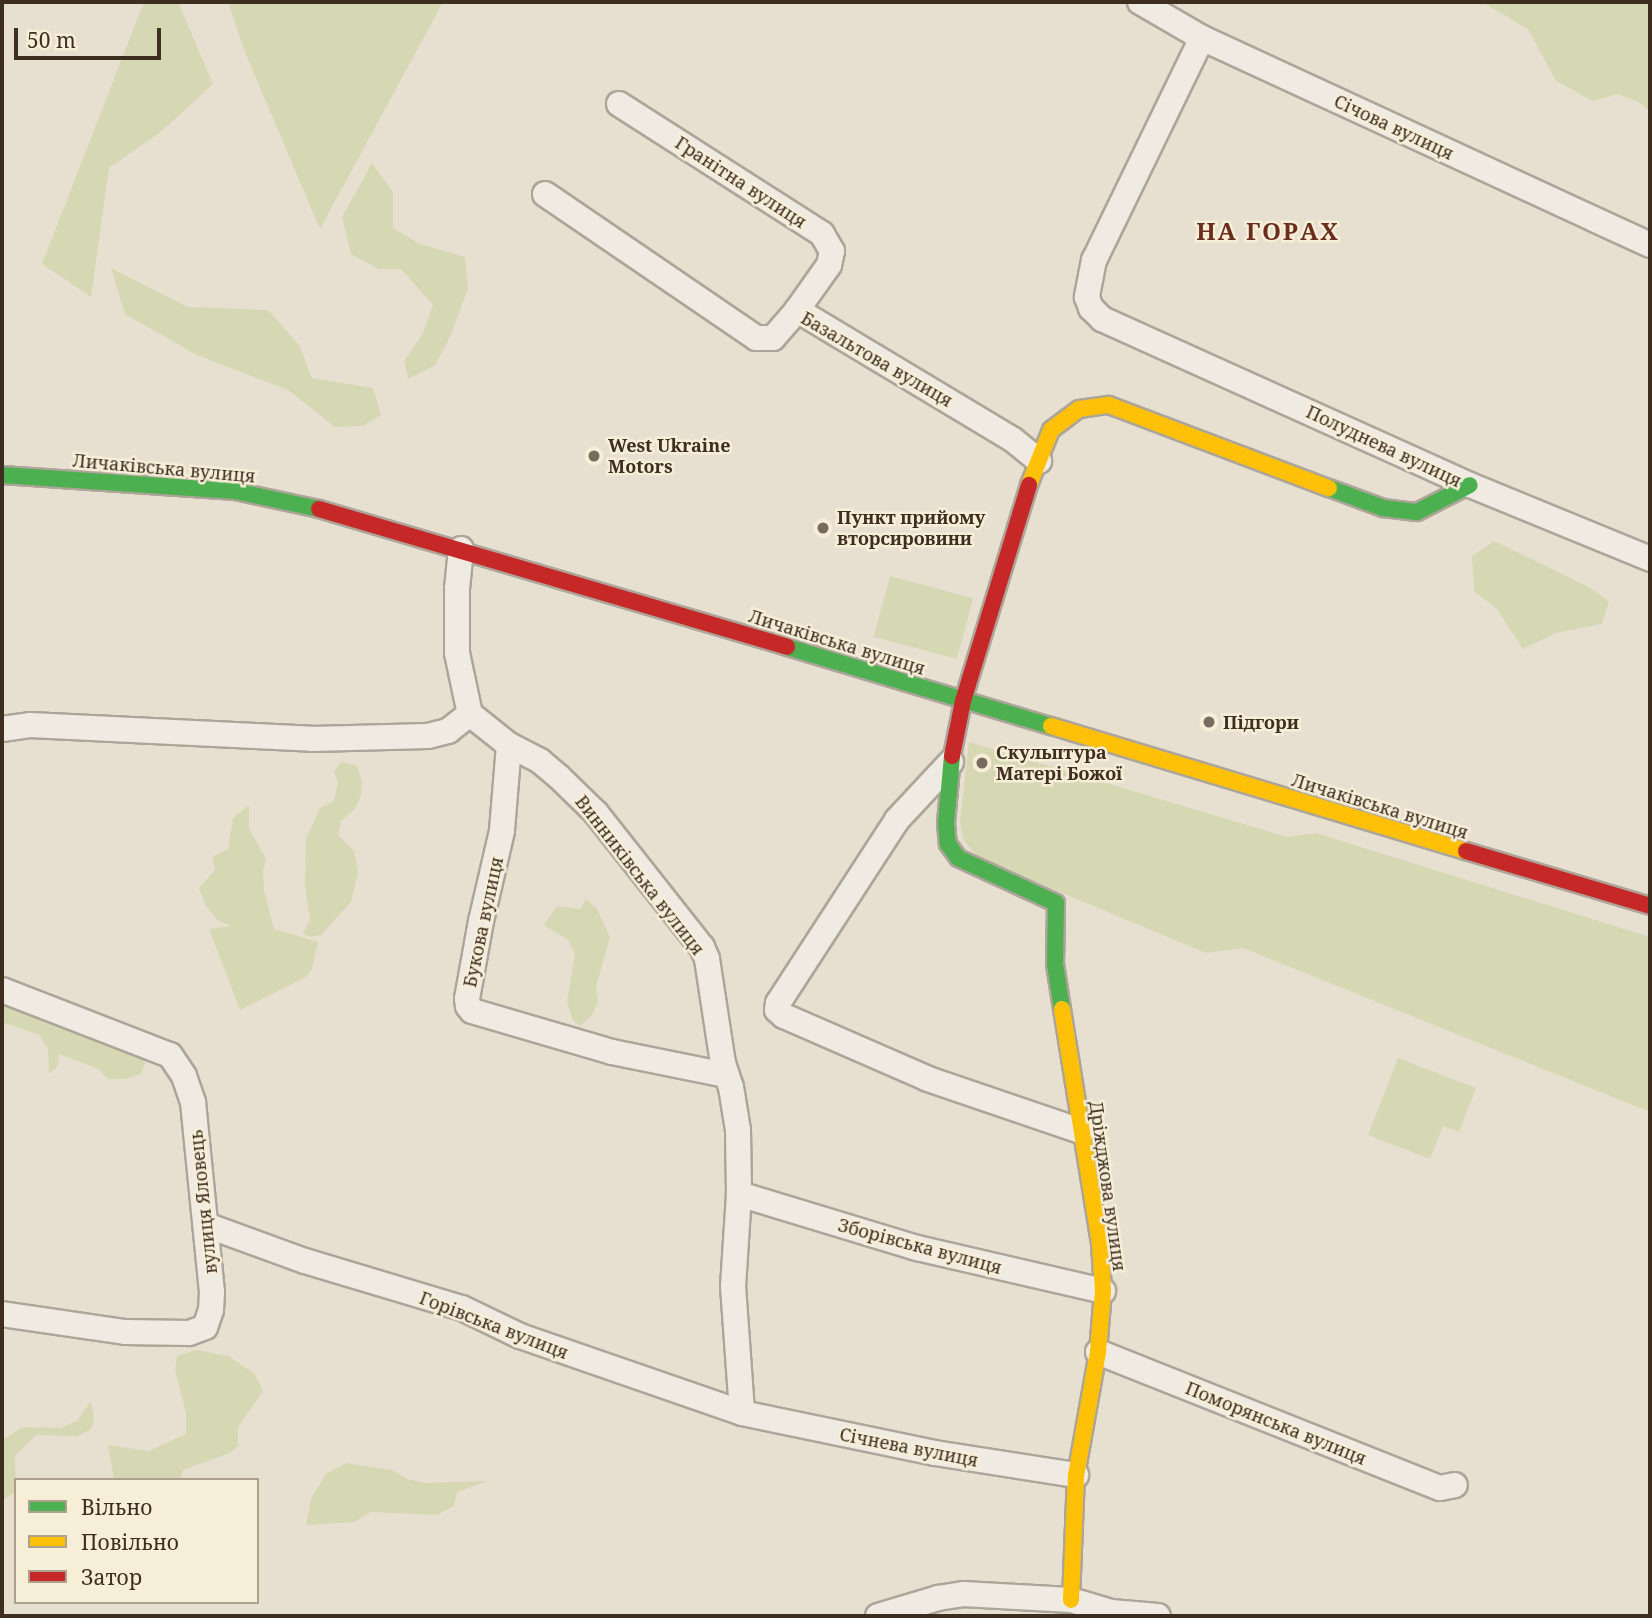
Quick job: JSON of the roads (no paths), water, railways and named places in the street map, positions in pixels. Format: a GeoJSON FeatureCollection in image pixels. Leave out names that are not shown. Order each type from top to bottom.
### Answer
{"type":"FeatureCollection","features":[{"type":"Feature","properties":{"kind":"street","name":"Січова вулиця"},"geometry":{"type":"LineString","coordinates":[[1140,2],[1202,38],[1650,246]]}},
{"type":"Feature","properties":{"kind":"street","name":"Полуднева вулиця"},"geometry":{"type":"LineString","coordinates":[[1202,38],[1094,260],[1087,297],[1091,308],[1102,319],[1470,485]]}},
{"type":"Feature","properties":{"kind":"street","name":"Гранітна вулиця"},"geometry":{"type":"LineString","coordinates":[[619,104],[822,233],[832,251],[829,265],[797,310]]}},
{"type":"Feature","properties":{"kind":"street","name":"Базальтова вулиця"},"geometry":{"type":"LineString","coordinates":[[545,194],[756,338],[773,338],[797,310],[1012,439],[1039,461]]}},
{"type":"Feature","properties":{"kind":"street","name":"Полуднева вулиця"},"geometry":{"type":"LineString","coordinates":[[1056,903],[969,865],[953,851],[946,823],[951,762],[963,701],[1026,493],[1051,429],[1079,409],[1110,405],[1383,508],[1417,512],[1470,485]]}},
{"type":"Feature","properties":{"kind":"street","name":"Личаківська вулиця"},"geometry":{"type":"LineString","coordinates":[[2,475],[245,492],[461,549],[1650,906]]}},
{"type":"Feature","properties":{"kind":"street"},"geometry":{"type":"LineString","coordinates":[[1470,485],[1650,559]]}},
{"type":"Feature","properties":{"kind":"street"},"geometry":{"type":"LineString","coordinates":[[461,549],[457,589],[457,653],[470,714],[509,745]]}},
{"type":"Feature","properties":{"kind":"street"},"geometry":{"type":"LineString","coordinates":[[2,729],[30,726],[312,739],[428,736],[448,731],[470,714]]}},
{"type":"Feature","properties":{"kind":"street","name":"Винниківська вулиця"},"geometry":{"type":"LineString","coordinates":[[509,745],[540,761],[596,813],[702,947],[711,974],[726,1075],[738,1130],[739,1194],[733,1286],[742,1413]]}},
{"type":"Feature","properties":{"kind":"street","name":"Букова вулиця"},"geometry":{"type":"LineString","coordinates":[[509,745],[502,831],[481,921],[468,1006],[472,1011],[612,1052],[726,1075]]}},
{"type":"Feature","properties":{"kind":"street"},"geometry":{"type":"LineString","coordinates":[[951,762],[897,820],[778,1003],[781,1015],[929,1079],[1007,1108],[1081,1130]]}},
{"type":"Feature","properties":{"kind":"street","name":"Дріжджова вулиця"},"geometry":{"type":"LineString","coordinates":[[1056,903],[1055,964],[1100,1244],[1103,1291],[1098,1352],[1076,1475],[1071,1600]]}},
{"type":"Feature","properties":{"kind":"street","name":"вулиця Яловець"},"geometry":{"type":"LineString","coordinates":[[2,990],[170,1055],[184,1076],[192,1102],[212,1292],[212,1310],[205,1326],[189,1333],[136,1333],[2,1314]]}},
{"type":"Feature","properties":{"kind":"street","name":"Зборівська вулиця"},"geometry":{"type":"LineString","coordinates":[[739,1194],[917,1248],[1103,1291]]}},
{"type":"Feature","properties":{"kind":"street","name":"Горівська вулиця"},"geometry":{"type":"LineString","coordinates":[[206,1225],[305,1261],[462,1308],[520,1336],[742,1413]]}},
{"type":"Feature","properties":{"kind":"street","name":"Поморянська вулиця"},"geometry":{"type":"LineString","coordinates":[[1098,1352],[1440,1488],[1455,1485]]}},
{"type":"Feature","properties":{"kind":"street","name":"Січнева вулиця"},"geometry":{"type":"LineString","coordinates":[[742,1413],[935,1453],[1076,1475]]}},
{"type":"Feature","properties":{"kind":"street"},"geometry":{"type":"LineString","coordinates":[[878,1616],[938,1598],[963,1594],[1071,1600],[1111,1612],[1158,1616]]}},
{"type":"Feature","properties":{"kind":"street"},"geometry":{"type":"LineString","coordinates":[[1019,1616],[1026,1610],[1046,1602],[1071,1600]]}},
{"type":"Feature","properties":{"kind":"place","name":"West Ukraine Motors"},"geometry":{"type":"Point","coordinates":[594,456]}},
{"type":"Feature","properties":{"kind":"place","name":"Пункт прийому вторсировини"},"geometry":{"type":"Point","coordinates":[823,528]}},
{"type":"Feature","properties":{"kind":"place","name":"Підгори"},"geometry":{"type":"Point","coordinates":[1209,722]}},
{"type":"Feature","properties":{"kind":"place","name":"Скульптура Матері Божої"},"geometry":{"type":"Point","coordinates":[982,763]}},
{"type":"Feature","properties":{"kind":"district","name":"НА ГОРАХ"},"geometry":{"type":"Point","coordinates":[1268,231]}}]}
